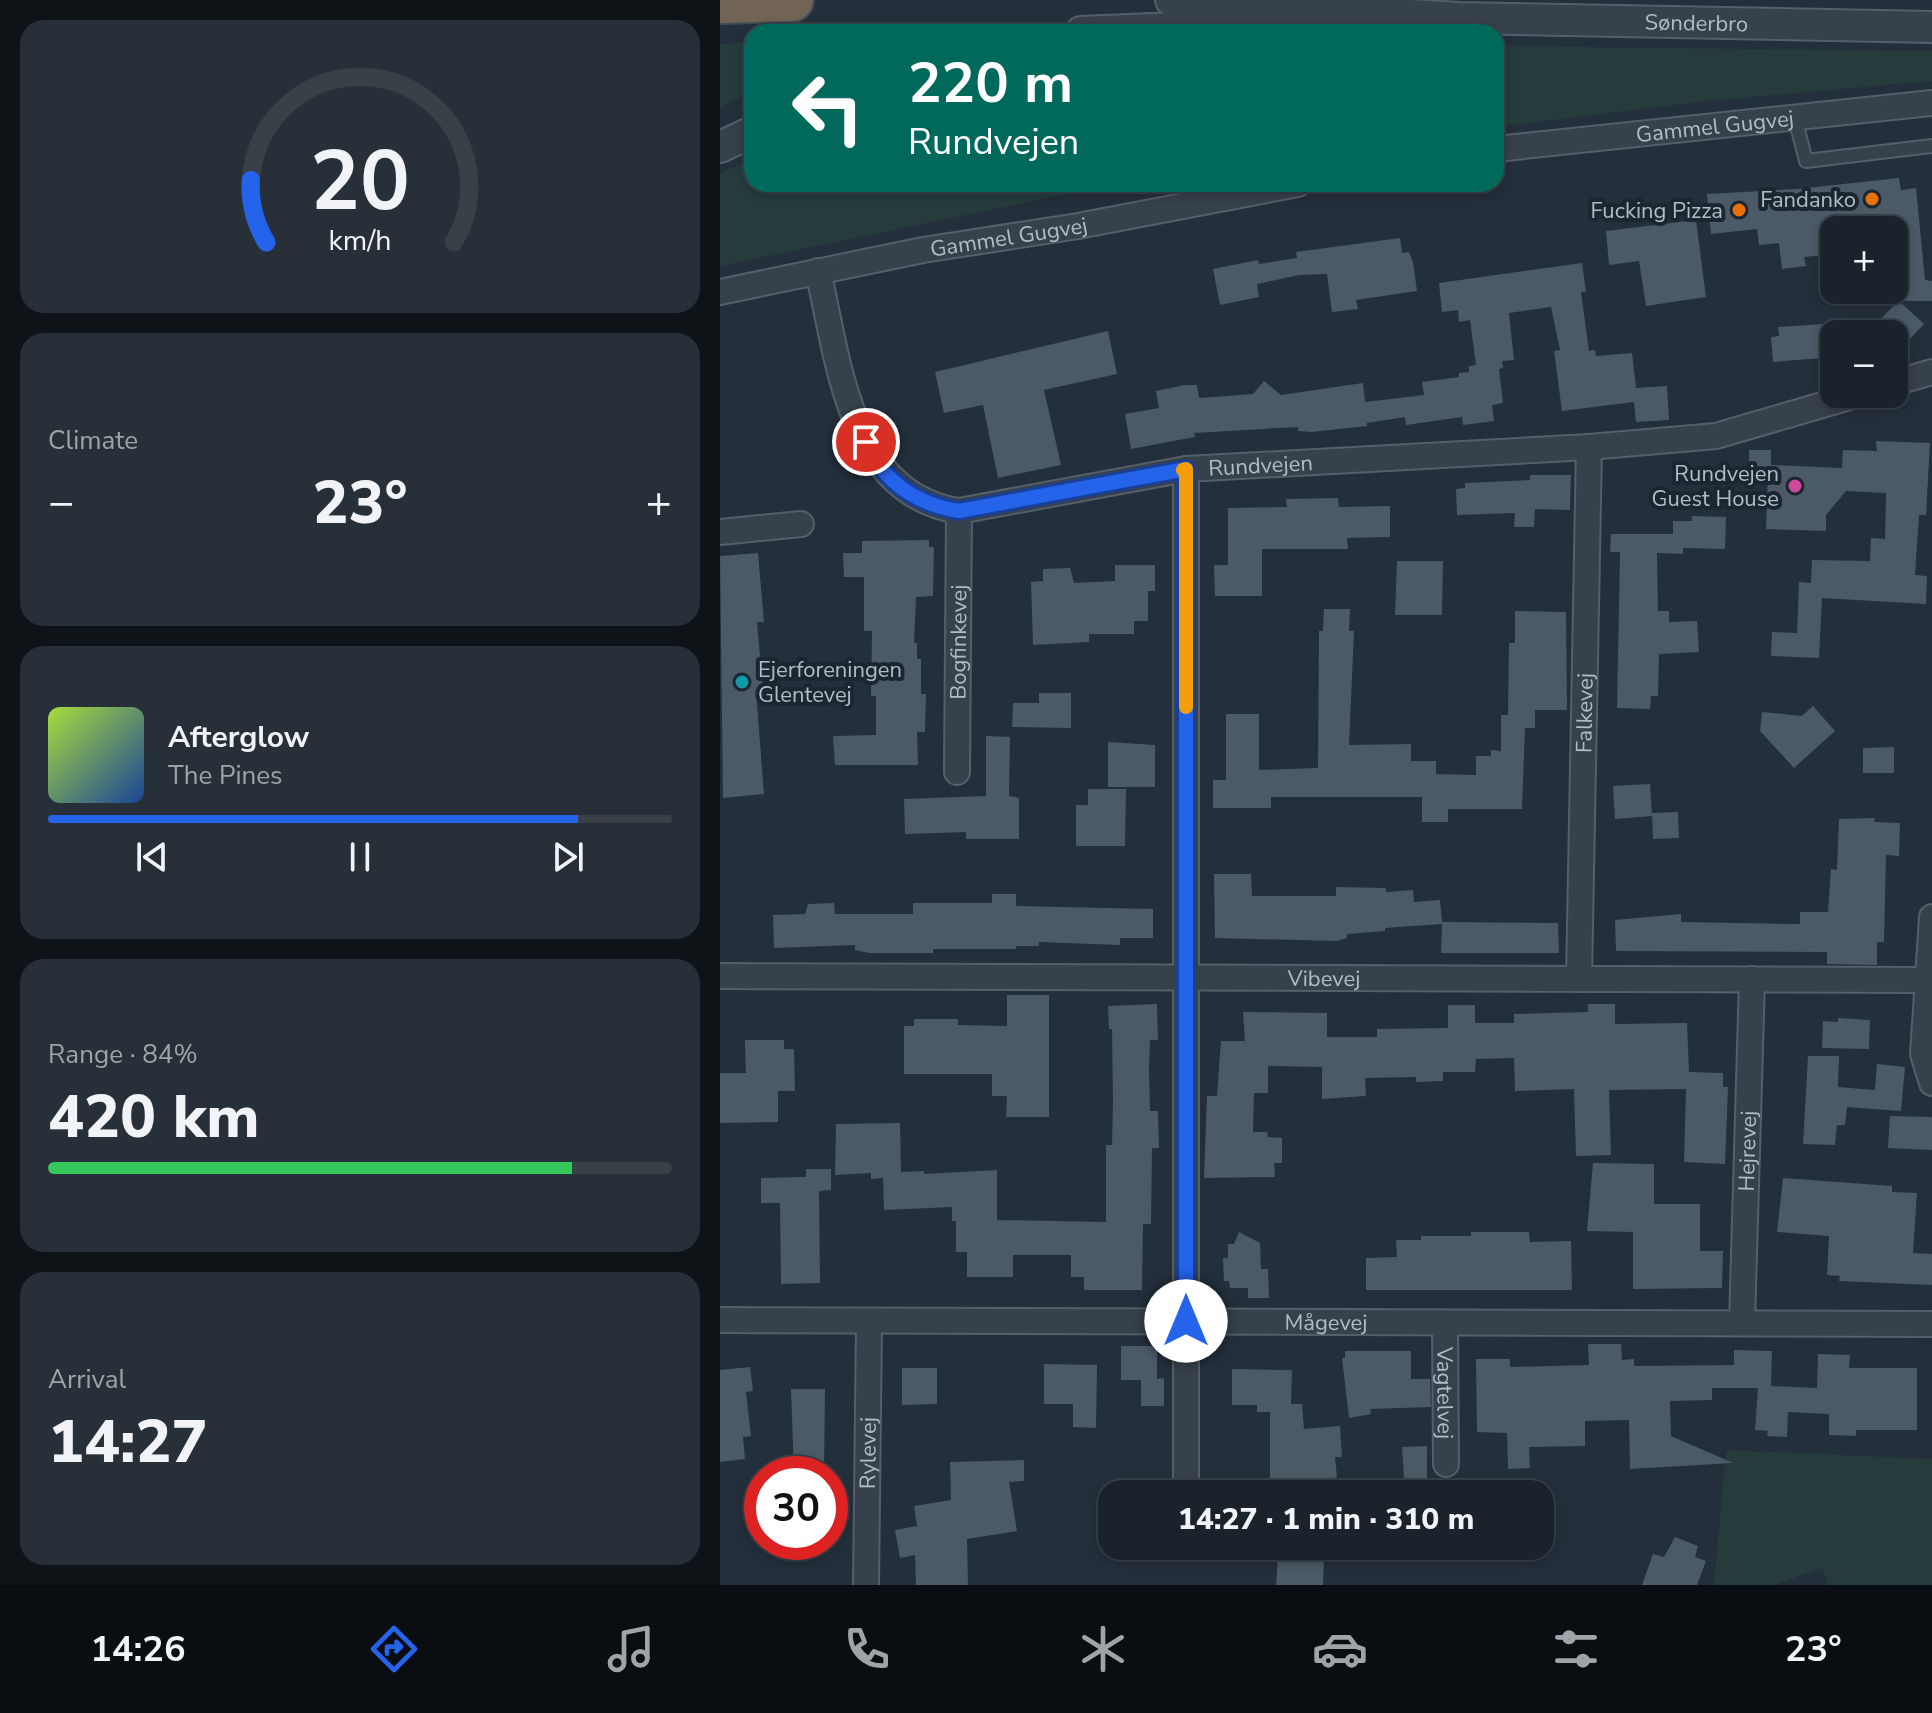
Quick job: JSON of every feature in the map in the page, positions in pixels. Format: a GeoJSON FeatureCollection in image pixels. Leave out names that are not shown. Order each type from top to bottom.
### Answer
{"type":"FeatureCollection","features":[{"type":"Feature","properties":{"kind":"highway"},"geometry":{"type":"LineString","coordinates":[[720,2],[792,0]]}},
{"type":"Feature","properties":{"kind":"street","name":"Sønderbro"},"geometry":{"type":"LineString","coordinates":[[1171,0],[1459,18],[1932,27]]}},
{"type":"Feature","properties":{"kind":"street","name":"Sønderbro"},"geometry":{"type":"LineString","coordinates":[[1297,24],[1459,18]]}},
{"type":"Feature","properties":{"kind":"street","name":"Gammel Gugvej"},"geometry":{"type":"LineString","coordinates":[[1504,148],[1932,103]]}},
{"type":"Feature","properties":{"kind":"street"},"geometry":{"type":"LineString","coordinates":[[720,147],[744,136]]}},
{"type":"Feature","properties":{"kind":"street","name":"Gammel Gugvej"},"geometry":{"type":"LineString","coordinates":[[720,292],[818,271],[1254,192]]}},
{"type":"Feature","properties":{"kind":"street","name":"Rundvejen"},"geometry":{"type":"LineString","coordinates":[[818,271],[843,382],[873,457],[890,479],[912,496],[933,507],[959,511],[1186,469],[1589,447],[1716,436],[1820,406]]}},
{"type":"Feature","properties":{"kind":"street"},"geometry":{"type":"LineString","coordinates":[[1908,379],[1932,372]]}},
{"type":"Feature","properties":{"kind":"street","name":"Falkevej"},"geometry":{"type":"LineString","coordinates":[[1579,979],[1589,447]]}},
{"type":"Feature","properties":{"kind":"street"},"geometry":{"type":"LineString","coordinates":[[1186,469],[1186,1480]]}},
{"type":"Feature","properties":{"kind":"street","name":"Bogfinkevej"},"geometry":{"type":"LineString","coordinates":[[957,772],[959,511]]}},
{"type":"Feature","properties":{"kind":"street"},"geometry":{"type":"LineString","coordinates":[[720,532],[801,524]]}},
{"type":"Feature","properties":{"kind":"street"},"geometry":{"type":"LineString","coordinates":[[1932,917],[1923,1054],[1932,1083]]}},
{"type":"Feature","properties":{"kind":"street","name":"Vibevej"},"geometry":{"type":"LineString","coordinates":[[720,976],[1928,980]]}},
{"type":"Feature","properties":{"kind":"street","name":"Hejrevej"},"geometry":{"type":"LineString","coordinates":[[1742,1323],[1752,979]]}},
{"type":"Feature","properties":{"kind":"street","name":"Mågevej"},"geometry":{"type":"LineString","coordinates":[[720,1320],[1932,1324]]}},
{"type":"Feature","properties":{"kind":"street","name":"Rylevej"},"geometry":{"type":"LineString","coordinates":[[866,1585],[869,1322]]}},
{"type":"Feature","properties":{"kind":"street","name":"Vagtelvej"},"geometry":{"type":"LineString","coordinates":[[1445,1323],[1446,1464]]}},
{"type":"Feature","properties":{"kind":"lane"},"geometry":{"type":"LineString","coordinates":[[1795,118],[1806,161],[1932,146]]}},
{"type":"Feature","properties":{"kind":"green space"},"geometry":{"type":"Polygon","coordinates":[[[744,42],[744,95],[720,108],[720,44],[744,42]]]}},
{"type":"Feature","properties":{"kind":"green space"},"geometry":{"type":"Polygon","coordinates":[[[1504,46],[1932,51],[1932,81],[1708,101],[1504,126],[1504,46]]]}},
{"type":"Feature","properties":{"kind":"green space"},"geometry":{"type":"Polygon","coordinates":[[[744,162],[744,192],[1077,192],[720,266],[720,174],[744,162]]]}},
{"type":"Feature","properties":{"kind":"green space"},"geometry":{"type":"Polygon","coordinates":[[[1726,1450],[1932,1459],[1932,1585],[1829,1585],[1822,1568],[1774,1585],[1714,1585],[1726,1450]]]}},
{"type":"Feature","properties":{"kind":"building"},"geometry":{"type":"Polygon","coordinates":[[[1899,178],[1901,190],[1916,188],[1925,280],[1932,281],[1932,301],[1908,301],[1908,216],[1820,216],[1820,255],[1804,257],[1806,266],[1782,269],[1779,243],[1759,245],[1757,229],[1711,234],[1707,194],[1797,189],[1899,178]]]}},
{"type":"Feature","properties":{"kind":"building"},"geometry":{"type":"Polygon","coordinates":[[[1696,220],[1706,297],[1646,306],[1639,261],[1609,265],[1606,231],[1696,220]]]}},
{"type":"Feature","properties":{"kind":"building"},"geometry":{"type":"Polygon","coordinates":[[[1400,238],[1402,253],[1409,252],[1413,262],[1417,291],[1356,300],[1358,309],[1332,312],[1327,274],[1299,275],[1257,284],[1259,297],[1220,305],[1213,269],[1258,260],[1259,264],[1297,258],[1296,252],[1400,238]]]}},
{"type":"Feature","properties":{"kind":"building"},"geometry":{"type":"Polygon","coordinates":[[[1582,263],[1586,292],[1581,292],[1589,351],[1595,350],[1596,356],[1632,353],[1636,388],[1667,386],[1669,420],[1636,422],[1634,402],[1562,411],[1554,351],[1560,350],[1551,307],[1509,313],[1514,360],[1502,361],[1503,368],[1499,369],[1503,403],[1492,405],[1494,421],[1463,425],[1462,417],[1406,425],[1405,417],[1367,423],[1367,426],[1312,432],[1298,431],[1298,427],[1194,433],[1195,437],[1131,449],[1125,414],[1159,408],[1156,391],[1185,385],[1197,385],[1199,398],[1253,394],[1264,381],[1281,395],[1363,383],[1365,402],[1424,395],[1422,382],[1459,377],[1459,373],[1469,372],[1469,366],[1476,365],[1470,320],[1459,322],[1458,310],[1442,312],[1439,283],[1582,263]]]}},
{"type":"Feature","properties":{"kind":"building"},"geometry":{"type":"Polygon","coordinates":[[[1895,304],[1902,304],[1924,324],[1908,341],[1908,320],[1880,320],[1895,304]]]}},
{"type":"Feature","properties":{"kind":"building"},"geometry":{"type":"Polygon","coordinates":[[[1820,324],[1820,358],[1773,362],[1771,337],[1779,336],[1778,327],[1820,324]]]}},
{"type":"Feature","properties":{"kind":"building"},"geometry":{"type":"Polygon","coordinates":[[[1108,331],[1117,374],[1044,390],[1061,465],[998,478],[983,405],[944,413],[935,372],[1108,331]]]}},
{"type":"Feature","properties":{"kind":"building"},"geometry":{"type":"Polygon","coordinates":[[[1876,441],[1930,443],[1926,515],[1919,515],[1915,575],[1927,576],[1926,604],[1822,598],[1819,658],[1771,656],[1772,632],[1797,633],[1799,582],[1811,583],[1812,560],[1870,561],[1871,538],[1885,539],[1886,493],[1846,491],[1826,515],[1826,531],[1766,529],[1768,472],[1749,472],[1749,450],[1771,450],[1771,465],[1842,468],[1843,450],[1877,451],[1876,441]]]}},
{"type":"Feature","properties":{"kind":"building"},"geometry":{"type":"Polygon","coordinates":[[[1530,475],[1571,475],[1570,510],[1535,509],[1534,527],[1514,527],[1515,513],[1457,515],[1456,489],[1465,488],[1465,483],[1530,480],[1530,475]]]}},
{"type":"Feature","properties":{"kind":"building"},"geometry":{"type":"Polygon","coordinates":[[[1338,498],[1339,507],[1390,506],[1390,537],[1347,538],[1348,549],[1262,549],[1262,596],[1215,596],[1214,565],[1228,565],[1228,508],[1287,507],[1286,499],[1338,498]]]}},
{"type":"Feature","properties":{"kind":"building"},"geometry":{"type":"Polygon","coordinates":[[[1692,516],[1726,517],[1725,549],[1683,548],[1683,554],[1657,553],[1658,611],[1669,611],[1669,622],[1697,621],[1699,652],[1659,654],[1658,696],[1651,696],[1650,709],[1617,708],[1620,552],[1610,552],[1611,534],[1673,534],[1673,521],[1692,521],[1692,516]]]}},
{"type":"Feature","properties":{"kind":"building"},"geometry":{"type":"Polygon","coordinates":[[[929,540],[929,547],[934,547],[933,596],[916,597],[914,643],[917,643],[917,659],[921,659],[921,694],[926,694],[925,732],[917,732],[918,765],[835,765],[833,736],[876,735],[876,696],[871,696],[872,631],[864,631],[864,577],[844,577],[843,553],[862,553],[862,541],[929,540]]]}},
{"type":"Feature","properties":{"kind":"building","name":"Ejerforeningen Glentevej"},"geometry":{"type":"Polygon","coordinates":[[[758,553],[764,622],[757,622],[763,691],[756,691],[764,794],[723,798],[720,556],[758,553]]]}},
{"type":"Feature","properties":{"kind":"building"},"geometry":{"type":"Polygon","coordinates":[[[1397,561],[1443,561],[1442,615],[1395,615],[1397,561]]]}},
{"type":"Feature","properties":{"kind":"building"},"geometry":{"type":"Polygon","coordinates":[[[1115,565],[1155,565],[1155,591],[1148,591],[1148,621],[1134,621],[1134,634],[1089,634],[1089,642],[1033,645],[1031,582],[1043,581],[1043,569],[1070,568],[1074,583],[1115,581],[1115,565]]]}},
{"type":"Feature","properties":{"kind":"building"},"geometry":{"type":"Polygon","coordinates":[[[1324,609],[1350,609],[1349,631],[1354,631],[1349,745],[1411,744],[1411,761],[1436,761],[1436,774],[1476,775],[1476,756],[1491,756],[1491,750],[1501,751],[1501,715],[1508,715],[1509,643],[1515,643],[1515,611],[1566,612],[1567,710],[1535,710],[1535,728],[1525,728],[1522,809],[1448,809],[1448,822],[1422,822],[1422,797],[1271,797],[1271,808],[1213,808],[1213,780],[1226,780],[1226,714],[1259,714],[1259,770],[1318,768],[1319,631],[1323,631],[1324,609]]]}},
{"type":"Feature","properties":{"kind":"building"},"geometry":{"type":"Polygon","coordinates":[[[1039,693],[1071,693],[1071,728],[1012,727],[1013,703],[1039,703],[1039,693]]]}},
{"type":"Feature","properties":{"kind":"building"},"geometry":{"type":"Polygon","coordinates":[[[1813,706],[1835,731],[1794,768],[1760,731],[1762,712],[1802,716],[1813,706]]]}},
{"type":"Feature","properties":{"kind":"building"},"geometry":{"type":"Polygon","coordinates":[[[986,736],[1010,737],[1009,796],[1019,798],[1019,839],[966,839],[966,832],[905,834],[904,799],[986,796],[986,736]]]}},
{"type":"Feature","properties":{"kind":"building"},"geometry":{"type":"Polygon","coordinates":[[[1108,742],[1155,745],[1155,787],[1108,787],[1108,742]]]}},
{"type":"Feature","properties":{"kind":"building"},"geometry":{"type":"Polygon","coordinates":[[[1894,747],[1894,773],[1863,773],[1863,748],[1894,747]]]}},
{"type":"Feature","properties":{"kind":"building"},"geometry":{"type":"Polygon","coordinates":[[[1650,784],[1652,816],[1615,819],[1613,786],[1650,784]]]}},
{"type":"Feature","properties":{"kind":"building"},"geometry":{"type":"Polygon","coordinates":[[[1088,789],[1126,789],[1125,846],[1076,846],[1076,805],[1088,805],[1088,789]]]}},
{"type":"Feature","properties":{"kind":"building"},"geometry":{"type":"Polygon","coordinates":[[[1678,812],[1679,838],[1653,839],[1652,813],[1678,812]]]}},
{"type":"Feature","properties":{"kind":"building"},"geometry":{"type":"Polygon","coordinates":[[[1875,818],[1874,822],[1900,823],[1899,856],[1886,855],[1884,942],[1877,942],[1877,965],[1827,964],[1827,952],[1616,951],[1615,920],[1681,914],[1681,922],[1800,924],[1800,912],[1828,912],[1831,869],[1837,870],[1839,819],[1875,818]]]}},
{"type":"Feature","properties":{"kind":"building"},"geometry":{"type":"Polygon","coordinates":[[[1214,874],[1251,874],[1252,896],[1336,896],[1336,887],[1386,888],[1386,892],[1413,890],[1414,902],[1440,900],[1442,922],[1558,923],[1559,953],[1441,953],[1442,924],[1347,934],[1347,938],[1336,941],[1215,938],[1214,874]]]}},
{"type":"Feature","properties":{"kind":"building"},"geometry":{"type":"Polygon","coordinates":[[[992,894],[1016,894],[1016,906],[1153,909],[1153,938],[1120,938],[1120,945],[1039,942],[1039,946],[1016,946],[1016,949],[933,949],[933,953],[869,953],[855,950],[855,945],[774,948],[773,915],[805,914],[808,904],[834,903],[835,914],[913,914],[913,903],[992,903],[992,894]]]}},
{"type":"Feature","properties":{"kind":"building"},"geometry":{"type":"Polygon","coordinates":[[[1007,995],[1049,995],[1049,1117],[1006,1117],[1007,1096],[992,1096],[992,1074],[904,1074],[904,1026],[914,1026],[914,1019],[958,1019],[958,1025],[1007,1026],[1007,995]]]}},
{"type":"Feature","properties":{"kind":"building"},"geometry":{"type":"Polygon","coordinates":[[[1157,1004],[1158,1040],[1150,1040],[1149,1068],[1150,1111],[1158,1111],[1159,1148],[1152,1148],[1151,1224],[1143,1224],[1142,1290],[1084,1290],[1084,1277],[1071,1277],[1071,1255],[1013,1255],[1013,1277],[967,1277],[967,1252],[956,1252],[956,1221],[952,1221],[952,1207],[884,1210],[883,1178],[871,1179],[871,1173],[835,1175],[836,1124],[900,1123],[901,1172],[924,1171],[924,1174],[997,1170],[997,1220],[1106,1222],[1106,1145],[1112,1145],[1113,1103],[1112,1029],[1109,1029],[1108,1006],[1157,1004]]]}},
{"type":"Feature","properties":{"kind":"building"},"geometry":{"type":"Polygon","coordinates":[[[1588,1004],[1615,1004],[1615,1024],[1687,1023],[1689,1072],[1723,1073],[1723,1087],[1728,1087],[1725,1164],[1684,1162],[1686,1089],[1609,1090],[1611,1155],[1576,1156],[1574,1089],[1515,1091],[1514,1058],[1476,1059],[1475,1072],[1443,1072],[1443,1081],[1416,1082],[1416,1077],[1365,1078],[1366,1096],[1322,1099],[1322,1067],[1268,1066],[1268,1093],[1254,1093],[1253,1132],[1267,1132],[1268,1137],[1282,1138],[1282,1163],[1274,1163],[1275,1177],[1204,1178],[1207,1096],[1217,1096],[1221,1041],[1245,1041],[1243,1012],[1327,1013],[1327,1037],[1377,1037],[1377,1029],[1448,1028],[1448,1005],[1475,1005],[1475,1023],[1514,1023],[1514,1014],[1588,1012],[1588,1004]]]}},
{"type":"Feature","properties":{"kind":"building"},"geometry":{"type":"Polygon","coordinates":[[[1838,1018],[1870,1020],[1869,1049],[1822,1048],[1823,1021],[1838,1022],[1838,1018]]]}},
{"type":"Feature","properties":{"kind":"building"},"geometry":{"type":"Polygon","coordinates":[[[745,1040],[784,1040],[784,1049],[794,1049],[795,1091],[778,1091],[778,1122],[720,1123],[720,1073],[746,1073],[745,1040]]]}},
{"type":"Feature","properties":{"kind":"building"},"geometry":{"type":"Polygon","coordinates":[[[1808,1056],[1839,1056],[1838,1087],[1875,1090],[1877,1064],[1905,1067],[1901,1111],[1847,1107],[1845,1125],[1837,1125],[1835,1145],[1803,1144],[1808,1056]]]}},
{"type":"Feature","properties":{"kind":"building"},"geometry":{"type":"Polygon","coordinates":[[[1890,1116],[1932,1117],[1932,1150],[1888,1148],[1890,1116]]]}},
{"type":"Feature","properties":{"kind":"building"},"geometry":{"type":"Polygon","coordinates":[[[1593,1163],[1654,1164],[1654,1204],[1700,1204],[1700,1251],[1723,1251],[1722,1288],[1633,1289],[1633,1232],[1587,1231],[1593,1163]]]}},
{"type":"Feature","properties":{"kind":"building"},"geometry":{"type":"Polygon","coordinates":[[[806,1169],[831,1169],[831,1190],[819,1191],[820,1283],[781,1284],[780,1203],[761,1203],[761,1178],[806,1177],[806,1169]]]}},
{"type":"Feature","properties":{"kind":"building"},"geometry":{"type":"Polygon","coordinates":[[[1783,1178],[1892,1186],[1892,1192],[1917,1193],[1913,1253],[1932,1254],[1932,1285],[1839,1281],[1840,1276],[1827,1275],[1829,1236],[1777,1232],[1783,1178]]]}},
{"type":"Feature","properties":{"kind":"building"},"geometry":{"type":"Polygon","coordinates":[[[1239,1232],[1260,1243],[1261,1269],[1268,1269],[1269,1298],[1248,1298],[1248,1288],[1230,1288],[1229,1281],[1224,1281],[1223,1258],[1228,1258],[1228,1244],[1234,1244],[1239,1232]]]}},
{"type":"Feature","properties":{"kind":"building"},"geometry":{"type":"Polygon","coordinates":[[[1471,1232],[1529,1232],[1530,1242],[1571,1241],[1572,1290],[1366,1290],[1366,1258],[1397,1257],[1396,1240],[1421,1240],[1421,1236],[1471,1236],[1471,1232]]]}},
{"type":"Feature","properties":{"kind":"building"},"geometry":{"type":"Polygon","coordinates":[[[1588,1344],[1621,1344],[1622,1360],[1634,1359],[1634,1366],[1734,1365],[1734,1350],[1772,1351],[1771,1386],[1817,1388],[1818,1354],[1850,1355],[1849,1368],[1917,1368],[1917,1430],[1856,1430],[1856,1436],[1829,1435],[1829,1414],[1788,1412],[1787,1437],[1767,1436],[1768,1431],[1755,1430],[1758,1388],[1712,1388],[1712,1400],[1670,1401],[1671,1436],[1733,1463],[1630,1469],[1629,1420],[1585,1421],[1585,1446],[1529,1447],[1530,1468],[1508,1469],[1507,1433],[1477,1432],[1476,1359],[1510,1359],[1510,1367],[1589,1365],[1588,1344]]]}},
{"type":"Feature","properties":{"kind":"building"},"geometry":{"type":"Polygon","coordinates":[[[1121,1346],[1157,1346],[1157,1379],[1164,1378],[1164,1406],[1141,1406],[1141,1380],[1121,1380],[1121,1346]]]}},
{"type":"Feature","properties":{"kind":"building"},"geometry":{"type":"Polygon","coordinates":[[[1345,1351],[1411,1351],[1411,1379],[1430,1379],[1431,1407],[1370,1409],[1371,1414],[1349,1418],[1342,1358],[1345,1358],[1345,1351]]]}},
{"type":"Feature","properties":{"kind":"building"},"geometry":{"type":"Polygon","coordinates":[[[1044,1364],[1097,1365],[1096,1428],[1073,1427],[1073,1404],[1044,1404],[1044,1364]]]}},
{"type":"Feature","properties":{"kind":"building"},"geometry":{"type":"Polygon","coordinates":[[[750,1367],[753,1391],[746,1392],[751,1436],[743,1437],[744,1459],[720,1462],[720,1370],[750,1367]]]}},
{"type":"Feature","properties":{"kind":"building"},"geometry":{"type":"Polygon","coordinates":[[[902,1368],[937,1368],[937,1404],[902,1405],[902,1368]]]}},
{"type":"Feature","properties":{"kind":"building"},"geometry":{"type":"Polygon","coordinates":[[[1232,1369],[1292,1370],[1291,1404],[1302,1404],[1304,1429],[1340,1426],[1342,1457],[1335,1457],[1337,1477],[1327,1480],[1270,1480],[1270,1412],[1257,1412],[1257,1405],[1232,1405],[1232,1369]]]}},
{"type":"Feature","properties":{"kind":"building"},"geometry":{"type":"Polygon","coordinates":[[[791,1389],[825,1389],[824,1456],[793,1456],[791,1389]]]}},
{"type":"Feature","properties":{"kind":"building"},"geometry":{"type":"Polygon","coordinates":[[[1427,1446],[1427,1478],[1404,1478],[1402,1447],[1427,1446]]]}},
{"type":"Feature","properties":{"kind":"building"},"geometry":{"type":"Polygon","coordinates":[[[1024,1460],[1024,1481],[1009,1482],[1017,1531],[967,1539],[968,1585],[916,1585],[915,1555],[900,1558],[895,1530],[917,1526],[914,1506],[951,1500],[950,1462],[1024,1460]]]}},
{"type":"Feature","properties":{"kind":"building"},"geometry":{"type":"Polygon","coordinates":[[[1675,1537],[1698,1546],[1695,1557],[1706,1561],[1697,1585],[1642,1585],[1653,1554],[1664,1557],[1675,1537]]]}},
{"type":"Feature","properties":{"kind":"building"},"geometry":{"type":"Polygon","coordinates":[[[1278,1560],[1324,1560],[1323,1585],[1276,1585],[1278,1560]]]}},
{"type":"Feature","properties":{"kind":"slow traffic"},"geometry":{"type":"LineString","coordinates":[[1183,470],[1186,469],[1186,707]]}},
{"type":"Feature","properties":{"kind":"place","name":"Fandanko"},"geometry":{"type":"Point","coordinates":[1872,199]}},
{"type":"Feature","properties":{"kind":"place","name":"Fucking Pizza"},"geometry":{"type":"Point","coordinates":[1739,210]}},
{"type":"Feature","properties":{"kind":"place","name":"Rundvejen Guest House"},"geometry":{"type":"Point","coordinates":[1795,486]}},
{"type":"Feature","properties":{"kind":"place","name":"Ejerforeningen Glentevej"},"geometry":{"type":"Point","coordinates":[742,682]}},
{"type":"Feature","properties":{"kind":"route"},"geometry":{"type":"LineString","coordinates":[[866,442],[890,479],[912,496],[933,507],[959,511],[1186,469],[1186,1321]]}}]}
